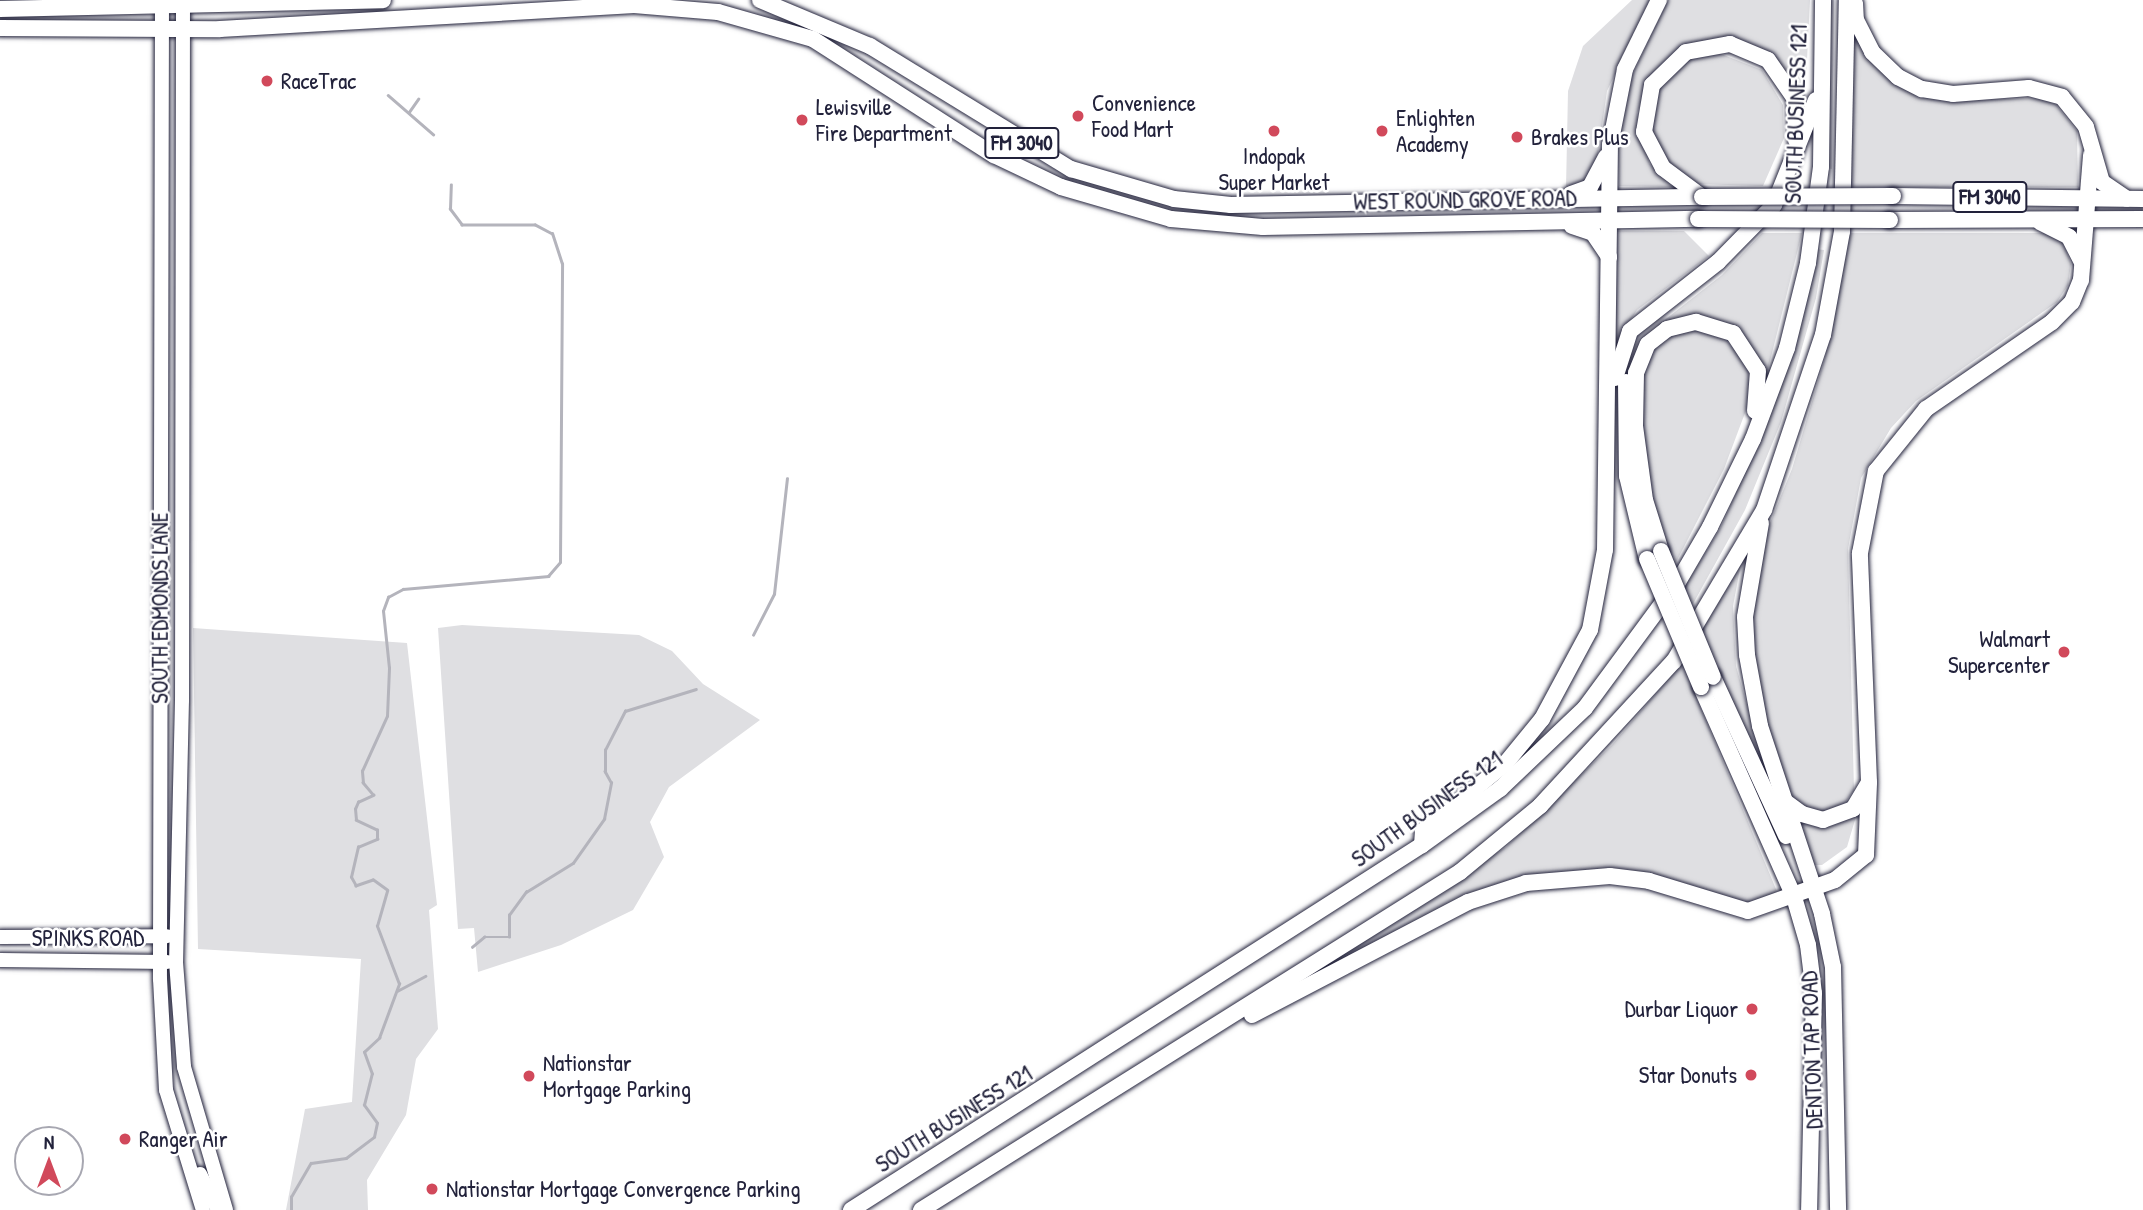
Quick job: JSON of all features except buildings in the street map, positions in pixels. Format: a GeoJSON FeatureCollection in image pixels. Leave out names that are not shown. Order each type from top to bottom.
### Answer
{"type":"FeatureCollection","features":[{"type":"Feature","properties":{"kind":"main road"},"geometry":{"type":"LineString","coordinates":[[0,9],[383,0]]}},
{"type":"Feature","properties":{"kind":"main road","name":"WEST ROUND GROVE ROAD"},"geometry":{"type":"LineString","coordinates":[[760,0],[870,46],[1070,169],[1174,199],[1231,205],[1893,195],[2088,199]]}},
{"type":"Feature","properties":{"kind":"main road"},"geometry":{"type":"LineString","coordinates":[[1422,845],[1423,831],[1505,764],[1542,719],[1574,664],[1599,595],[1607,471],[1610,145],[1625,69],[1659,0]]}},
{"type":"Feature","properties":{"kind":"main road","name":"SOUTH BUSINESS 121"},"geometry":{"type":"LineString","coordinates":[[851,1210],[1422,845],[1500,789],[1585,708],[1678,582],[1753,439],[1787,348],[1808,263],[1821,167],[1823,0]]}},
{"type":"Feature","properties":{"kind":"main road","name":"SOUTH BUSINESS 121"},"geometry":{"type":"LineString","coordinates":[[921,1210],[1460,872],[1520,824],[1613,733],[1674,661],[1764,510],[1798,419],[1830,306],[1842,231],[1846,0]]}},
{"type":"Feature","properties":{"kind":"main road"},"geometry":{"type":"LineString","coordinates":[[1855,0],[1856,20],[1872,52],[1898,77],[1934,92],[2029,88],[2062,97],[2086,127],[2091,155],[2102,182],[2135,199]]}},
{"type":"Feature","properties":{"kind":"main road","name":"SOUTH EDMONDS LANE"},"geometry":{"type":"LineString","coordinates":[[162,4],[159,961],[166,1090],[203,1210]]}},
{"type":"Feature","properties":{"kind":"main road","name":"SOUTH EDMONDS LANE"},"geometry":{"type":"LineString","coordinates":[[182,4],[183,605],[175,936],[184,1068],[226,1210]]}},
{"type":"Feature","properties":{"kind":"main road","name":"WEST ROUND GROVE ROAD"},"geometry":{"type":"LineString","coordinates":[[0,28],[161,29],[634,5],[718,12],[813,39],[994,155],[1061,187],[1171,219],[1264,227],[1698,219],[2021,219]]}},
{"type":"Feature","properties":{"kind":"main road"},"geometry":{"type":"LineString","coordinates":[[1702,197],[1655,157],[1644,132],[1644,108],[1652,85],[1669,64],[1686,52],[1713,45],[1730,44],[1759,55],[1788,83],[1798,124],[1782,190]]}},
{"type":"Feature","properties":{"kind":"main road"},"geometry":{"type":"LineString","coordinates":[[1607,471],[1613,458],[1620,350],[1642,319],[1718,262],[1765,218],[1782,190],[1822,81]]}},
{"type":"Feature","properties":{"kind":"main road"},"geometry":{"type":"LineString","coordinates":[[1545,199],[1590,187],[1610,145]]}},
{"type":"Feature","properties":{"kind":"main road"},"geometry":{"type":"LineString","coordinates":[[1766,908],[1813,890],[1845,873],[1866,855],[1869,782],[1860,553],[1876,471],[1926,409],[2064,314],[2077,292],[2082,264],[2091,155]]}},
{"type":"Feature","properties":{"kind":"main road","name":"FM 3040"},"geometry":{"type":"LineString","coordinates":[[2088,199],[2135,199]]}},
{"type":"Feature","properties":{"kind":"main road"},"geometry":{"type":"LineString","coordinates":[[1346,225],[1380,213],[1487,211],[1493,200]]}},
{"type":"Feature","properties":{"kind":"main road"},"geometry":{"type":"LineString","coordinates":[[2021,219],[2069,237],[2082,264]]}},
{"type":"Feature","properties":{"kind":"main road","name":"FM 3040"},"geometry":{"type":"LineString","coordinates":[[2021,219],[2143,219]]}},
{"type":"Feature","properties":{"kind":"main road"},"geometry":{"type":"LineString","coordinates":[[2082,264],[2097,233],[2126,219]]}},
{"type":"Feature","properties":{"kind":"main road"},"geometry":{"type":"LineString","coordinates":[[1546,221],[1593,233],[1609,258]]}},
{"type":"Feature","properties":{"kind":"main road"},"geometry":{"type":"LineString","coordinates":[[1642,319],[1626,371],[1623,428],[1631,507],[1707,682],[1801,858]]}},
{"type":"Feature","properties":{"kind":"main road"},"geometry":{"type":"LineString","coordinates":[[1654,555],[1635,426],[1636,373],[1648,344],[1667,329],[1696,322],[1733,333],[1758,371],[1759,392],[1749,428],[1753,439]]}},
{"type":"Feature","properties":{"kind":"main road"},"geometry":{"type":"LineString","coordinates":[[1764,510],[1750,569],[1747,655],[1782,800],[1801,858]]}},
{"type":"Feature","properties":{"kind":"main road"},"geometry":{"type":"LineString","coordinates":[[162,600],[183,605]]}},
{"type":"Feature","properties":{"kind":"main road","name":"DENTON TAP ROAD"},"geometry":{"type":"LineString","coordinates":[[1707,682],[1794,897],[1804,930],[1814,993],[1809,1210]]}},
{"type":"Feature","properties":{"kind":"main road"},"geometry":{"type":"LineString","coordinates":[[1782,800],[1802,814],[1823,820],[1853,809],[1869,782]]}},
{"type":"Feature","properties":{"kind":"main road","name":"DENTON TAP ROAD"},"geometry":{"type":"LineString","coordinates":[[1801,858],[1821,910],[1836,998],[1838,1210]]}},
{"type":"Feature","properties":{"kind":"main road"},"geometry":{"type":"LineString","coordinates":[[1821,910],[1845,873]]}},
{"type":"Feature","properties":{"kind":"main road"},"geometry":{"type":"LineString","coordinates":[[1144,1070],[1446,913],[1506,888],[1555,877],[1610,876],[1681,890],[1731,909],[1766,908],[1784,912],[1804,930]]}},
{"type":"Feature","properties":{"kind":"main road","name":"SPINKS ROAD"},"geometry":{"type":"LineString","coordinates":[[0,937],[175,936]]}},
{"type":"Feature","properties":{"kind":"main road","name":"SPINKS ROAD"},"geometry":{"type":"LineString","coordinates":[[0,960],[176,962]]}},
{"type":"Feature","properties":{"kind":"main road"},"geometry":{"type":"LineString","coordinates":[[1809,1151],[1838,1154]]}},
{"type":"Feature","properties":{"kind":"main road"},"geometry":{"type":"LineString","coordinates":[[187,1161],[196,1165],[218,1210]]}},
{"type":"Feature","properties":{"kind":"shaded area"},"geometry":{"type":"Polygon","coordinates":[[[1632,0],[1650,0],[1607,91],[1595,174],[1577,187],[1566,188],[1568,91],[1583,46],[1632,0]]]}},
{"type":"Feature","properties":{"kind":"shaded area"},"geometry":{"type":"Polygon","coordinates":[[[1668,0],[1810,0],[1805,100],[1794,142],[1794,105],[1755,51],[1683,47],[1650,77],[1637,113],[1649,163],[1673,187],[1619,186],[1618,137],[1630,80],[1668,0]]]}},
{"type":"Feature","properties":{"kind":"shaded area"},"geometry":{"type":"Polygon","coordinates":[[[1829,0],[1834,0],[1832,169],[1826,168],[1829,0]]]}},
{"type":"Feature","properties":{"kind":"shaded area"},"geometry":{"type":"Polygon","coordinates":[[[1854,28],[1876,67],[1898,86],[1965,100],[2043,98],[2056,105],[2077,131],[2078,187],[1851,187],[1854,28]]]}},
{"type":"Feature","properties":{"kind":"shaded area"},"geometry":{"type":"Polygon","coordinates":[[[1716,52],[1762,70],[1783,105],[1784,138],[1763,186],[1694,184],[1669,170],[1650,142],[1656,87],[1682,61],[1716,52]]]}},
{"type":"Feature","properties":{"kind":"shaded area"},"geometry":{"type":"Polygon","coordinates":[[[1615,231],[1684,231],[1709,256],[1637,310],[1610,352],[1615,231]]]}},
{"type":"Feature","properties":{"kind":"shaded area"},"geometry":{"type":"Polygon","coordinates":[[[1762,233],[1802,233],[1764,385],[1730,327],[1657,326],[1722,275],[1762,233]]]}},
{"type":"Feature","properties":{"kind":"shaded area"},"geometry":{"type":"Polygon","coordinates":[[[1846,233],[2051,233],[2062,239],[2071,264],[2068,285],[2057,302],[1916,401],[1891,428],[1861,478],[1848,549],[1854,790],[1842,807],[1817,814],[1791,800],[1758,699],[1749,649],[1759,550],[1792,469],[1825,358],[1846,233]]]}},
{"type":"Feature","properties":{"kind":"shaded area"},"geometry":{"type":"Polygon","coordinates":[[[1815,249],[1824,250],[1816,298],[1781,422],[1745,510],[1689,611],[1681,593],[1721,527],[1772,411],[1815,249]]]}},
{"type":"Feature","properties":{"kind":"shaded area"},"geometry":{"type":"Polygon","coordinates":[[[1700,330],[1722,336],[1747,363],[1751,397],[1724,469],[1671,572],[1648,505],[1637,387],[1653,346],[1678,331],[1700,330]]]}},
{"type":"Feature","properties":{"kind":"shaded area"},"geometry":{"type":"Polygon","coordinates":[[[1743,553],[1733,606],[1736,666],[1773,797],[1700,639],[1702,627],[1743,553]]]}},
{"type":"Feature","properties":{"kind":"shaded area"},"geometry":{"type":"Polygon","coordinates":[[[462,625],[639,635],[672,651],[703,684],[760,720],[669,787],[650,822],[664,857],[633,910],[561,945],[478,972],[474,928],[458,929],[438,628],[462,625]]]}},
{"type":"Feature","properties":{"kind":"shaded area"},"geometry":{"type":"Polygon","coordinates":[[[193,628],[407,643],[437,905],[429,910],[438,1029],[416,1059],[406,1115],[367,1180],[368,1210],[286,1210],[305,1109],[352,1102],[361,959],[198,949],[193,628]]]}},
{"type":"Feature","properties":{"kind":"shaded area"},"geometry":{"type":"Polygon","coordinates":[[[1682,663],[1778,894],[1751,904],[1687,888],[1550,875],[1301,981],[1506,847],[1612,745],[1682,663]]]}},
{"type":"Feature","properties":{"kind":"shaded area"},"geometry":{"type":"Polygon","coordinates":[[[1857,813],[1847,847],[1822,865],[1811,865],[1800,821],[1825,826],[1857,813]]]}},
{"type":"Feature","properties":{"kind":"waterway"},"geometry":{"type":"LineString","coordinates":[[388,95],[433,134]]}},
{"type":"Feature","properties":{"kind":"waterway"},"geometry":{"type":"LineString","coordinates":[[409,112],[418,99]]}},
{"type":"Feature","properties":{"kind":"waterway"},"geometry":{"type":"LineString","coordinates":[[291,1210],[291,1197],[311,1163],[346,1158],[374,1137],[377,1123],[364,1105],[372,1074],[364,1052],[379,1038],[399,984],[377,926],[387,890],[373,880],[356,886],[351,877],[358,847],[377,839],[377,830],[356,820],[355,809],[358,802],[373,795],[363,783],[362,771],[387,716],[389,668],[383,611],[388,597],[403,589],[548,576],[560,562],[562,264],[552,234],[535,225],[462,225],[450,209],[451,185]]}},
{"type":"Feature","properties":{"kind":"waterway"},"geometry":{"type":"LineString","coordinates":[[753,635],[774,594],[787,479]]}},
{"type":"Feature","properties":{"kind":"waterway"},"geometry":{"type":"LineString","coordinates":[[472,947],[484,937],[509,937],[509,915],[526,892],[573,863],[604,819],[611,783],[605,772],[605,750],[625,711],[696,689]]}},
{"type":"Feature","properties":{"kind":"waterway"},"geometry":{"type":"LineString","coordinates":[[397,991],[425,976]]}},
{"type":"Feature","properties":{"kind":"place","name":"RaceTrac"},"geometry":{"type":"Point","coordinates":[267,81]}},
{"type":"Feature","properties":{"kind":"place","name":"Convenience Food Mart"},"geometry":{"type":"Point","coordinates":[1078,116]}},
{"type":"Feature","properties":{"kind":"place","name":"Lewisville Fire Department"},"geometry":{"type":"Point","coordinates":[802,120]}},
{"type":"Feature","properties":{"kind":"place","name":"Indopak Super Market"},"geometry":{"type":"Point","coordinates":[1274,131]}},
{"type":"Feature","properties":{"kind":"place","name":"Enlighten Academy"},"geometry":{"type":"Point","coordinates":[1382,131]}},
{"type":"Feature","properties":{"kind":"place","name":"Brakes Plus"},"geometry":{"type":"Point","coordinates":[1517,137]}},
{"type":"Feature","properties":{"kind":"place","name":"Walmart Supercenter"},"geometry":{"type":"Point","coordinates":[2064,652]}},
{"type":"Feature","properties":{"kind":"place","name":"Durbar Liquor"},"geometry":{"type":"Point","coordinates":[1752,1009]}},
{"type":"Feature","properties":{"kind":"place","name":"Star Donuts"},"geometry":{"type":"Point","coordinates":[1751,1075]}},
{"type":"Feature","properties":{"kind":"place","name":"Nationstar Mortgage Parking"},"geometry":{"type":"Point","coordinates":[529,1076]}},
{"type":"Feature","properties":{"kind":"place","name":"Ranger Air"},"geometry":{"type":"Point","coordinates":[125,1139]}},
{"type":"Feature","properties":{"kind":"place","name":"Nationstar Mortgage Convergence Parking"},"geometry":{"type":"Point","coordinates":[432,1189]}}]}
